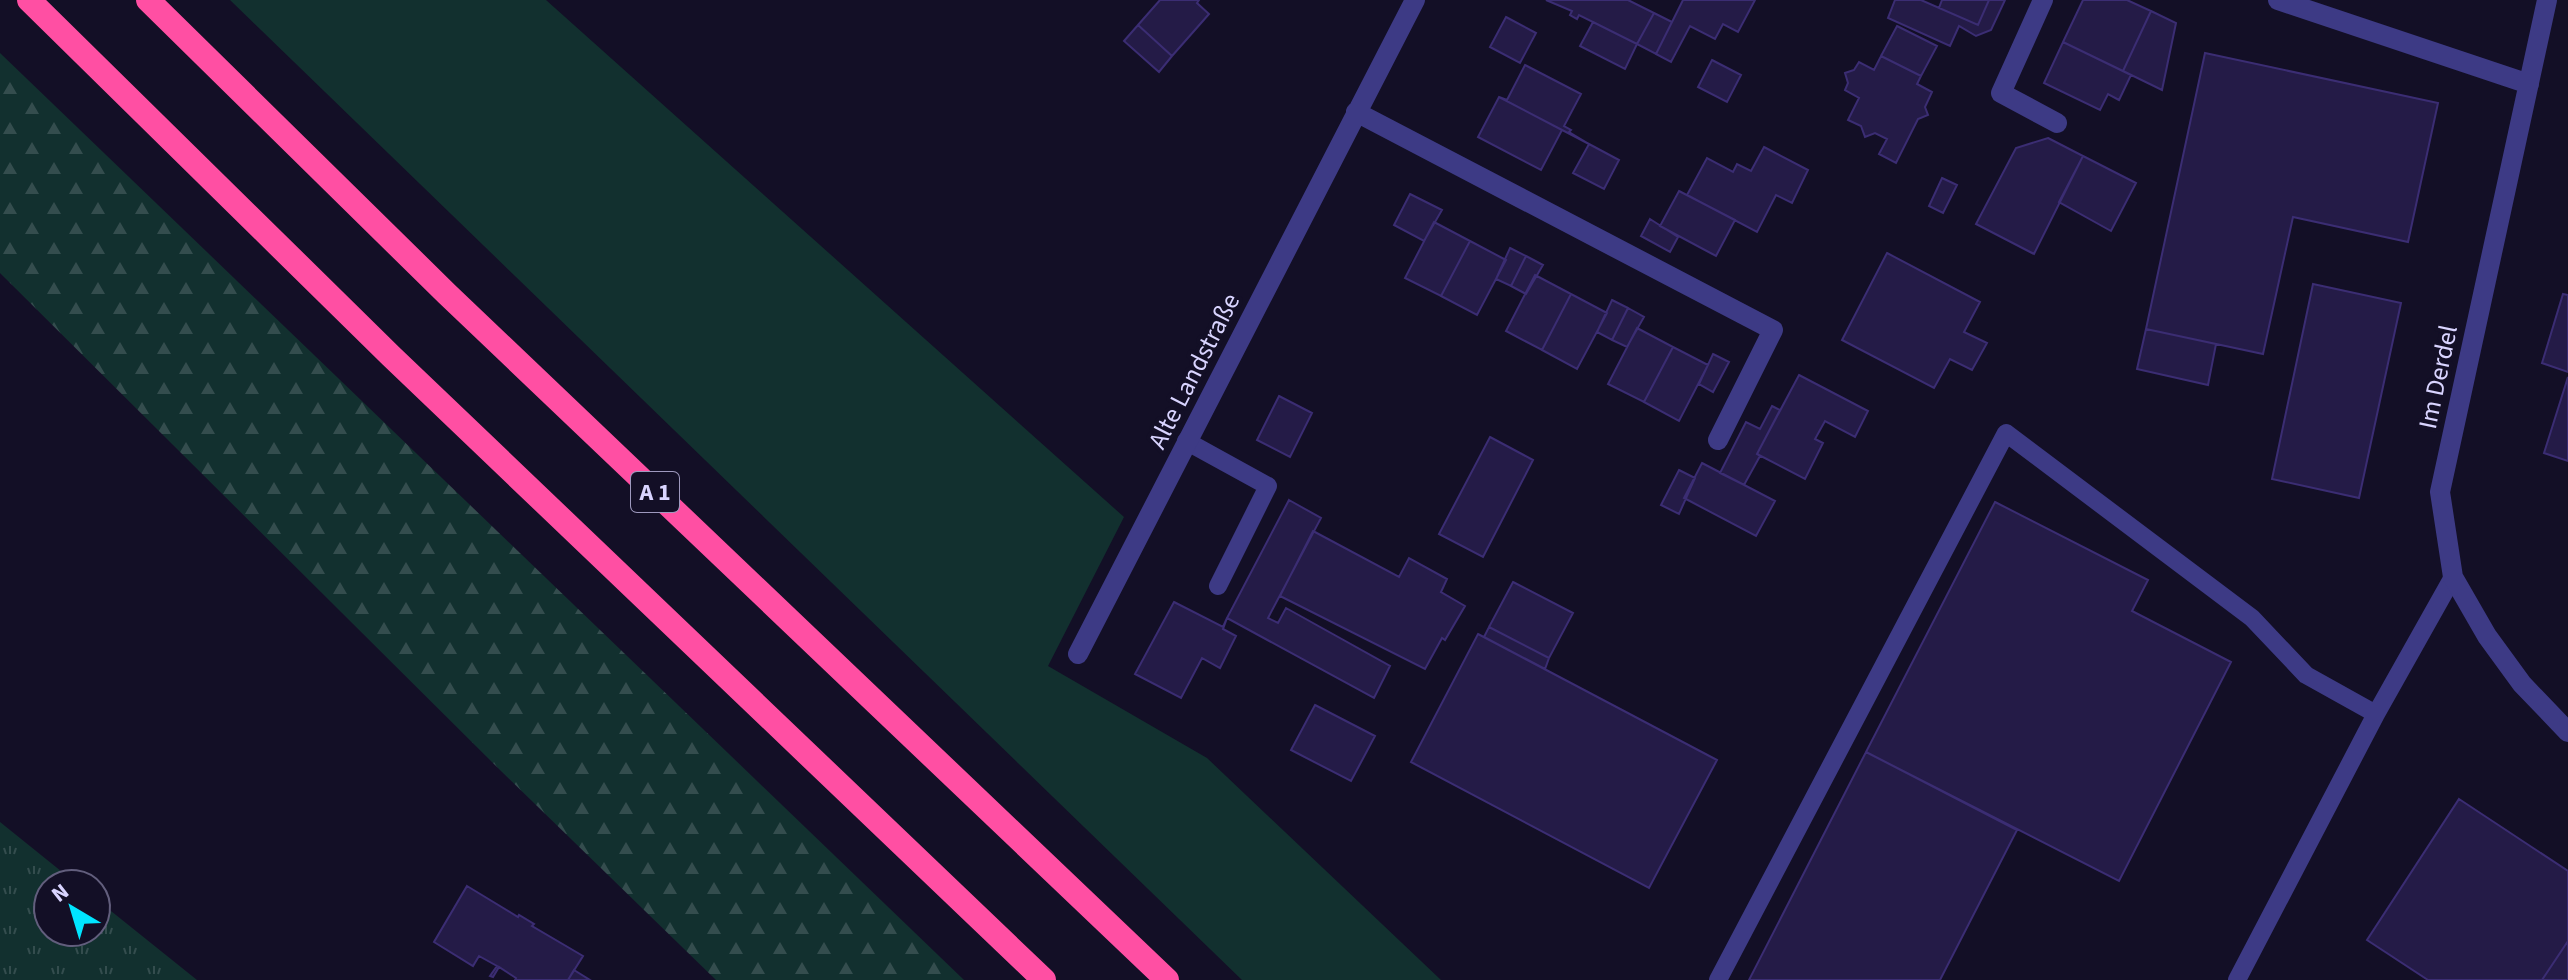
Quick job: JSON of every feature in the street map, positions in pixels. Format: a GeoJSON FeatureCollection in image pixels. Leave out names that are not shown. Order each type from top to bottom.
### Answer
{"type":"FeatureCollection","features":[{"type":"Feature","properties":{"kind":"highway"},"geometry":{"type":"LineString","coordinates":[[29,0],[391,356],[1044,980]]}},
{"type":"Feature","properties":{"kind":"highway","name":"A 1"},"geometry":{"type":"LineString","coordinates":[[148,0],[458,305],[1167,980]]}},
{"type":"Feature","properties":{"kind":"street","name":"Alte Landstraße"},"geometry":{"type":"LineString","coordinates":[[1078,654],[1415,0]]}},
{"type":"Feature","properties":{"kind":"street"},"geometry":{"type":"LineString","coordinates":[[2043,0],[2001,93],[2057,123]]}},
{"type":"Feature","properties":{"kind":"street"},"geometry":{"type":"LineString","coordinates":[[2278,0],[2529,84]]}},
{"type":"Feature","properties":{"kind":"street","name":"Im Derdel"},"geometry":{"type":"LineString","coordinates":[[2547,0],[2440,492],[2453,577],[2487,636],[2522,684],[2568,732]]}},
{"type":"Feature","properties":{"kind":"street"},"geometry":{"type":"LineString","coordinates":[[1356,112],[1773,330],[1718,440]]}},
{"type":"Feature","properties":{"kind":"lane"},"geometry":{"type":"LineString","coordinates":[[1718,980],[2006,433],[2252,618],[2306,675],[2376,714]]}},
{"type":"Feature","properties":{"kind":"lane"},"geometry":{"type":"LineString","coordinates":[[1186,441],[1268,486],[1218,586]]}},
{"type":"Feature","properties":{"kind":"lane"},"geometry":{"type":"LineString","coordinates":[[2240,979],[2376,714],[2453,577]]}},
{"type":"Feature","properties":{"kind":"green space"},"geometry":{"type":"Polygon","coordinates":[[[230,0],[546,0],[1124,517],[1048,666],[1207,758],[1441,980],[1242,980],[230,0]]]}},
{"type":"Feature","properties":{"kind":"green space"},"geometry":{"type":"Polygon","coordinates":[[[0,53],[964,980],[716,980],[0,273],[0,53]]]}},
{"type":"Feature","properties":{"kind":"green space"},"geometry":{"type":"Polygon","coordinates":[[[0,822],[57,868],[32,868],[32,948],[112,948],[112,912],[197,980],[0,980],[0,822]]]}},
{"type":"Feature","properties":{"kind":"building"},"geometry":{"type":"Polygon","coordinates":[[[1160,0],[1199,0],[1197,3],[1209,14],[1172,56],[1138,25],[1160,0]]]}},
{"type":"Feature","properties":{"kind":"building"},"geometry":{"type":"Polygon","coordinates":[[[1546,0],[1628,0],[1654,13],[1637,44],[1579,15],[1577,19],[1570,15],[1572,11],[1546,0]]]}},
{"type":"Feature","properties":{"kind":"building"},"geometry":{"type":"Polygon","coordinates":[[[1683,0],[1755,0],[1738,32],[1723,24],[1715,39],[1690,26],[1671,62],[1656,54],[1683,0]]]}},
{"type":"Feature","properties":{"kind":"building"},"geometry":{"type":"Polygon","coordinates":[[[1895,0],[1921,0],[1978,25],[1989,0],[2005,0],[1991,30],[1976,36],[1959,26],[1950,46],[1888,18],[1895,0]]]}},
{"type":"Feature","properties":{"kind":"building"},"geometry":{"type":"Polygon","coordinates":[[[1942,0],[1989,0],[1978,25],[1939,8],[1942,0]]]}},
{"type":"Feature","properties":{"kind":"building"},"geometry":{"type":"Polygon","coordinates":[[[2083,0],[2127,0],[2151,11],[2123,71],[2063,42],[2083,0]]]}},
{"type":"Feature","properties":{"kind":"building"},"geometry":{"type":"Polygon","coordinates":[[[2151,11],[2176,23],[2162,90],[2123,71],[2151,11]]]}},
{"type":"Feature","properties":{"kind":"building"},"geometry":{"type":"Polygon","coordinates":[[[1654,13],[1672,22],[1656,54],[1637,44],[1654,13]]]}},
{"type":"Feature","properties":{"kind":"building"},"geometry":{"type":"Polygon","coordinates":[[[1506,17],[1536,33],[1520,63],[1490,47],[1506,17]]]}},
{"type":"Feature","properties":{"kind":"building"},"geometry":{"type":"Polygon","coordinates":[[[1593,22],[1637,44],[1625,69],[1580,46],[1593,22]]]}},
{"type":"Feature","properties":{"kind":"building"},"geometry":{"type":"Polygon","coordinates":[[[1138,25],[1172,56],[1159,72],[1124,41],[1138,25]]]}},
{"type":"Feature","properties":{"kind":"building"},"geometry":{"type":"Polygon","coordinates":[[[1897,26],[1937,46],[1921,76],[1881,56],[1897,26]]]}},
{"type":"Feature","properties":{"kind":"building"},"geometry":{"type":"Polygon","coordinates":[[[2063,42],[2131,75],[2119,100],[2108,94],[2100,110],[2044,83],[2063,42]]]}},
{"type":"Feature","properties":{"kind":"building"},"geometry":{"type":"Polygon","coordinates":[[[2205,53],[2438,103],[2408,242],[2293,217],[2263,354],[2146,329],[2205,53]]]}},
{"type":"Feature","properties":{"kind":"building"},"geometry":{"type":"Polygon","coordinates":[[[1881,56],[1921,76],[1917,84],[1932,92],[1925,107],[1928,115],[1918,119],[1896,163],[1879,154],[1887,139],[1875,133],[1865,137],[1861,126],[1848,120],[1859,98],[1845,90],[1848,83],[1845,73],[1854,70],[1859,62],[1874,70],[1881,56]]]}},
{"type":"Feature","properties":{"kind":"building"},"geometry":{"type":"Polygon","coordinates":[[[1712,60],[1741,75],[1727,102],[1698,87],[1712,60]]]}},
{"type":"Feature","properties":{"kind":"building"},"geometry":{"type":"Polygon","coordinates":[[[1525,65],[1581,94],[1564,126],[1589,144],[1499,97],[1507,100],[1525,65]]]}},
{"type":"Feature","properties":{"kind":"building"},"geometry":{"type":"Polygon","coordinates":[[[1499,97],[1562,130],[1541,170],[1478,137],[1499,97]]]}},
{"type":"Feature","properties":{"kind":"building"},"geometry":{"type":"Polygon","coordinates":[[[2048,138],[2083,156],[2034,254],[1976,224],[2016,148],[2048,138]]]}},
{"type":"Feature","properties":{"kind":"building"},"geometry":{"type":"Polygon","coordinates":[[[1589,144],[1619,160],[1604,189],[1573,173],[1589,144]]]}},
{"type":"Feature","properties":{"kind":"building"},"geometry":{"type":"Polygon","coordinates":[[[1764,147],[1808,170],[1792,203],[1776,195],[1757,232],[1687,195],[1707,158],[1733,172],[1737,164],[1751,171],[1764,147]]]}},
{"type":"Feature","properties":{"kind":"building"},"geometry":{"type":"Polygon","coordinates":[[[2083,156],[2136,183],[2111,231],[2059,202],[2083,156]]]}},
{"type":"Feature","properties":{"kind":"building"},"geometry":{"type":"Polygon","coordinates":[[[1942,178],[1957,185],[1943,213],[1929,206],[1942,178]]]}},
{"type":"Feature","properties":{"kind":"building"},"geometry":{"type":"Polygon","coordinates":[[[1679,191],[1735,220],[1716,256],[1660,226],[1679,191]]]}},
{"type":"Feature","properties":{"kind":"building"},"geometry":{"type":"Polygon","coordinates":[[[1410,194],[1442,210],[1424,241],[1394,225],[1410,194]]]}},
{"type":"Feature","properties":{"kind":"building"},"geometry":{"type":"Polygon","coordinates":[[[1650,219],[1678,237],[1670,252],[1641,236],[1650,219]]]}},
{"type":"Feature","properties":{"kind":"building"},"geometry":{"type":"Polygon","coordinates":[[[1434,222],[1470,241],[1441,296],[1405,278],[1434,222]]]}},
{"type":"Feature","properties":{"kind":"building"},"geometry":{"type":"Polygon","coordinates":[[[1470,241],[1506,260],[1477,315],[1441,296],[1470,241]]]}},
{"type":"Feature","properties":{"kind":"building"},"geometry":{"type":"Polygon","coordinates":[[[1510,248],[1526,256],[1511,286],[1496,279],[1510,248]]]}},
{"type":"Feature","properties":{"kind":"building"},"geometry":{"type":"Polygon","coordinates":[[[1887,253],[1980,302],[1964,332],[1987,343],[1972,370],[1950,359],[1934,388],[1842,340],[1887,253]]]}},
{"type":"Feature","properties":{"kind":"building"},"geometry":{"type":"Polygon","coordinates":[[[1526,256],[1543,265],[1526,294],[1511,286],[1526,256]]]}},
{"type":"Feature","properties":{"kind":"building"},"geometry":{"type":"Polygon","coordinates":[[[1535,275],[1571,294],[1542,350],[1506,331],[1535,275]]]}},
{"type":"Feature","properties":{"kind":"building"},"geometry":{"type":"Polygon","coordinates":[[[2313,284],[2401,303],[2359,498],[2272,479],[2313,284]]]}},
{"type":"Feature","properties":{"kind":"building"},"geometry":{"type":"Polygon","coordinates":[[[1571,294],[1607,313],[1577,369],[1542,350],[1571,294]]]}},
{"type":"Feature","properties":{"kind":"building"},"geometry":{"type":"Polygon","coordinates":[[[2563,294],[2568,295],[2568,372],[2542,363],[2563,294]]]}},
{"type":"Feature","properties":{"kind":"building"},"geometry":{"type":"Polygon","coordinates":[[[1612,300],[1628,308],[1612,340],[1597,332],[1612,300]]]}},
{"type":"Feature","properties":{"kind":"building"},"geometry":{"type":"Polygon","coordinates":[[[1628,308],[1644,317],[1627,347],[1612,340],[1628,308]]]}},
{"type":"Feature","properties":{"kind":"building"},"geometry":{"type":"Polygon","coordinates":[[[1637,328],[1673,347],[1644,402],[1608,384],[1637,328]]]}},
{"type":"Feature","properties":{"kind":"building"},"geometry":{"type":"Polygon","coordinates":[[[2146,329],[2216,344],[2208,385],[2137,369],[2146,329]]]}},
{"type":"Feature","properties":{"kind":"building"},"geometry":{"type":"Polygon","coordinates":[[[1673,347],[1708,365],[1679,421],[1644,402],[1673,347]]]}},
{"type":"Feature","properties":{"kind":"building"},"geometry":{"type":"Polygon","coordinates":[[[1713,354],[1729,362],[1713,392],[1699,384],[1713,354]]]}},
{"type":"Feature","properties":{"kind":"building"},"geometry":{"type":"Polygon","coordinates":[[[1799,375],[1868,411],[1855,437],[1825,421],[1815,439],[1823,443],[1805,479],[1757,454],[1799,375]]]}},
{"type":"Feature","properties":{"kind":"building"},"geometry":{"type":"Polygon","coordinates":[[[2568,377],[2568,461],[2544,453],[2568,377]]]}},
{"type":"Feature","properties":{"kind":"building"},"geometry":{"type":"Polygon","coordinates":[[[1279,396],[1312,413],[1290,457],[1257,440],[1279,396]]]}},
{"type":"Feature","properties":{"kind":"building"},"geometry":{"type":"Polygon","coordinates":[[[1772,406],[1780,410],[1744,485],[1720,473],[1746,422],[1760,429],[1772,406]]]}},
{"type":"Feature","properties":{"kind":"building"},"geometry":{"type":"Polygon","coordinates":[[[1490,437],[1533,460],[1483,557],[1439,534],[1490,437]]]}},
{"type":"Feature","properties":{"kind":"building"},"geometry":{"type":"Polygon","coordinates":[[[1702,463],[1775,501],[1756,536],[1684,498],[1702,463]]]}},
{"type":"Feature","properties":{"kind":"building"},"geometry":{"type":"Polygon","coordinates":[[[1679,470],[1695,478],[1679,514],[1661,505],[1679,470]]]}},
{"type":"Feature","properties":{"kind":"building"},"geometry":{"type":"Polygon","coordinates":[[[1289,500],[1321,518],[1268,618],[1278,623],[1286,608],[1390,666],[1374,698],[1227,618],[1289,500]]]}},
{"type":"Feature","properties":{"kind":"building"},"geometry":{"type":"Polygon","coordinates":[[[1995,502],[2148,580],[2132,611],[2231,662],[2119,881],[1866,752],[1995,502]]]}},
{"type":"Feature","properties":{"kind":"building"},"geometry":{"type":"Polygon","coordinates":[[[1313,531],[1399,577],[1409,558],[1447,579],[1441,592],[1465,606],[1425,669],[1280,596],[1313,531]]]}},
{"type":"Feature","properties":{"kind":"building"},"geometry":{"type":"Polygon","coordinates":[[[1513,582],[1573,613],[1549,658],[1489,627],[1513,582]]]}},
{"type":"Feature","properties":{"kind":"building"},"geometry":{"type":"Polygon","coordinates":[[[1174,602],[1223,627],[1227,618],[1223,629],[1236,636],[1220,668],[1202,658],[1181,698],[1135,674],[1174,602]]]}},
{"type":"Feature","properties":{"kind":"building"},"geometry":{"type":"Polygon","coordinates":[[[1489,627],[1549,658],[1545,669],[1484,637],[1489,627]]]}},
{"type":"Feature","properties":{"kind":"building"},"geometry":{"type":"Polygon","coordinates":[[[1478,634],[1717,760],[1649,888],[1411,762],[1478,634]]]}},
{"type":"Feature","properties":{"kind":"building"},"geometry":{"type":"Polygon","coordinates":[[[1315,705],[1375,736],[1351,781],[1291,750],[1315,705]]]}},
{"type":"Feature","properties":{"kind":"building"},"geometry":{"type":"Polygon","coordinates":[[[1866,752],[2017,830],[1940,980],[1749,980],[1866,752]]]}},
{"type":"Feature","properties":{"kind":"building"},"geometry":{"type":"Polygon","coordinates":[[[2459,799],[2568,871],[2568,941],[2542,980],[2428,980],[2367,940],[2459,799]]]}},
{"type":"Feature","properties":{"kind":"building"},"geometry":{"type":"Polygon","coordinates":[[[467,886],[583,956],[568,980],[515,980],[499,967],[493,977],[490,976],[497,966],[479,956],[473,966],[434,942],[467,886]]]}},
{"type":"Feature","properties":{"kind":"building"},"geometry":{"type":"Polygon","coordinates":[[[2568,941],[2568,980],[2542,980],[2568,941]]]}},
{"type":"Feature","properties":{"kind":"building"},"geometry":{"type":"Polygon","coordinates":[[[574,970],[590,980],[568,980],[574,970]]]}}]}
